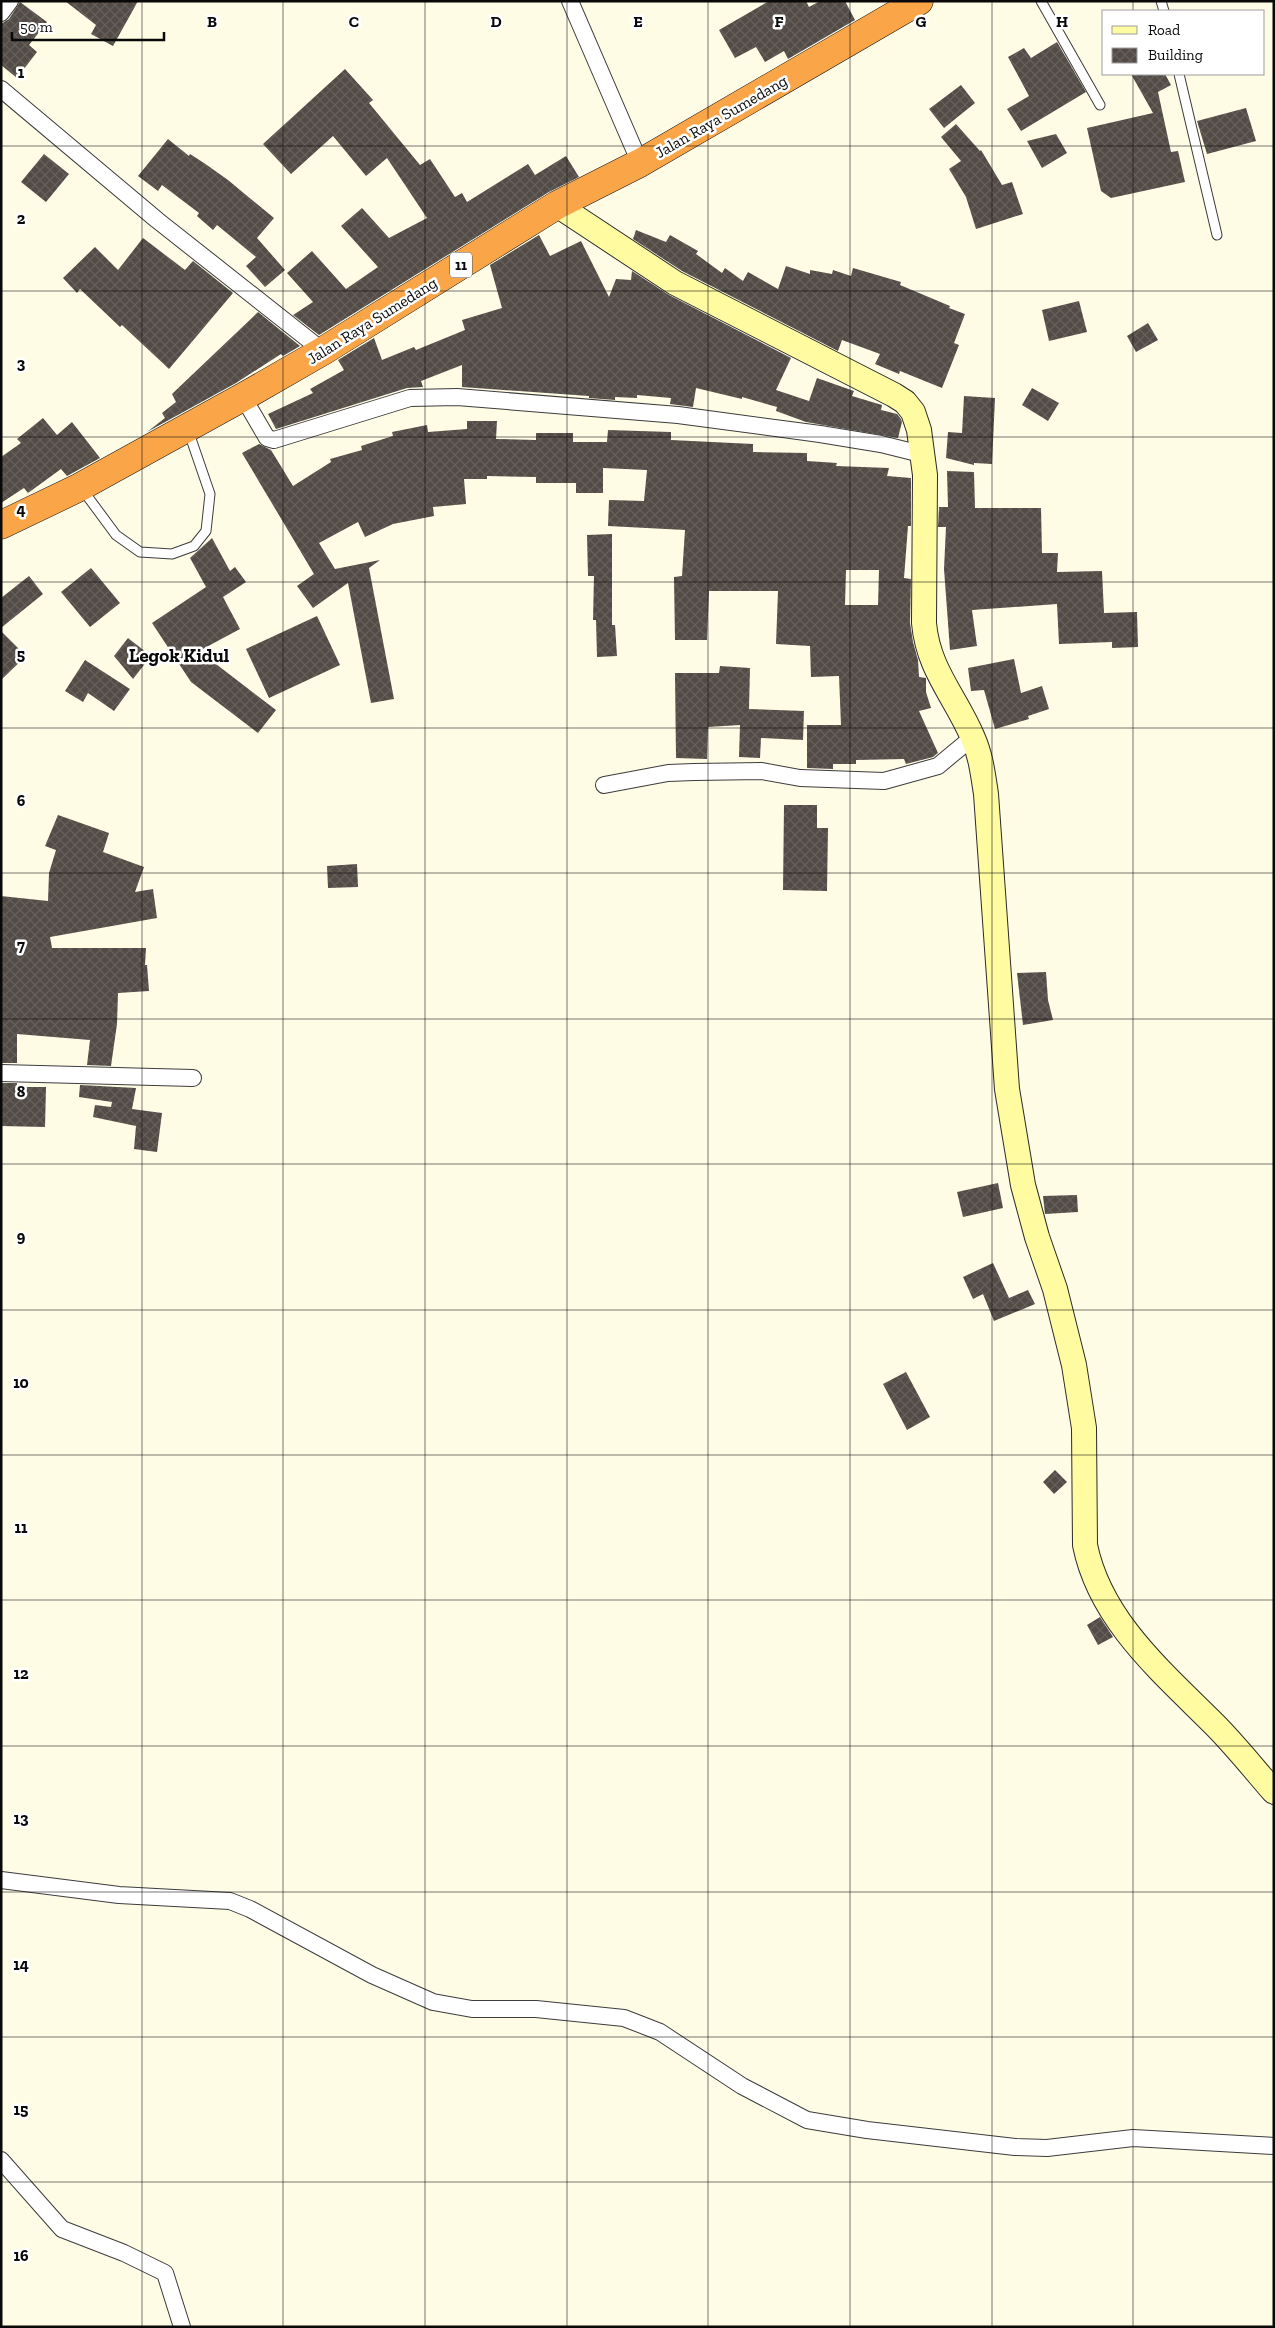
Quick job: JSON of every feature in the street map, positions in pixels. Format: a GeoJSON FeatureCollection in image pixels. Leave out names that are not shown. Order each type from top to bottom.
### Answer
{"type":"FeatureCollection","features":[{"type":"Feature","properties":{"kind":"highway","name":"Jalan Raya Sumedang"},"geometry":{"type":"LineString","coordinates":[[1,525],[80,487],[243,397],[322,351],[557,205],[640,163],[919,1]]}},
{"type":"Feature","properties":{"kind":"street"},"geometry":{"type":"LineString","coordinates":[[1,13],[10,1]]}},
{"type":"Feature","properties":{"kind":"street"},"geometry":{"type":"LineString","coordinates":[[570,1],[640,163]]}},
{"type":"Feature","properties":{"kind":"street"},"geometry":{"type":"LineString","coordinates":[[1,89],[157,220],[322,351]]}},
{"type":"Feature","properties":{"kind":"street"},"geometry":{"type":"LineString","coordinates":[[557,205],[675,283],[906,402],[913,412],[919,430],[925,475],[924,623],[926,644],[938,677],[973,738],[981,762],[986,794],[1008,1089],[1023,1185],[1037,1237],[1056,1289],[1074,1365],[1084,1428],[1085,1545],[1088,1561],[1103,1594],[1147,1659],[1215,1725],[1274,1792]]}},
{"type":"Feature","properties":{"kind":"street"},"geometry":{"type":"LineString","coordinates":[[243,397],[267,438],[274,440],[410,398],[457,397],[678,415],[820,434],[882,444],[921,454]]}},
{"type":"Feature","properties":{"kind":"street"},"geometry":{"type":"LineString","coordinates":[[604,785],[668,773],[762,771],[800,778],[884,781],[938,766],[973,738]]}},
{"type":"Feature","properties":{"kind":"street"},"geometry":{"type":"LineString","coordinates":[[1,1073],[193,1078]]}},
{"type":"Feature","properties":{"kind":"street"},"geometry":{"type":"LineString","coordinates":[[1,1880],[119,1895],[230,1901],[250,1908],[372,1975],[433,2002],[472,2009],[536,2009],[624,2018],[660,2032],[742,2086],[807,2120],[867,2130],[1047,2148],[1133,2138],[1274,2146]]}},
{"type":"Feature","properties":{"kind":"street"},"geometry":{"type":"LineString","coordinates":[[1,2160],[11,2174],[62,2229],[124,2253],[165,2273],[182,2327]]}},
{"type":"Feature","properties":{"kind":"lane"},"geometry":{"type":"LineString","coordinates":[[1041,1],[1100,105]]}},
{"type":"Feature","properties":{"kind":"lane"},"geometry":{"type":"LineString","coordinates":[[1179,75],[1217,236]]}},
{"type":"Feature","properties":{"kind":"lane"},"geometry":{"type":"LineString","coordinates":[[80,487],[116,535],[140,552],[172,554],[194,546],[206,531],[210,494],[188,428]]}},
{"type":"Feature","properties":{"kind":"building"},"geometry":{"type":"Polygon","coordinates":[[[65,1],[138,1],[113,46],[91,34],[96,25],[65,1]]]}},
{"type":"Feature","properties":{"kind":"building"},"geometry":{"type":"Polygon","coordinates":[[[769,1],[806,1],[809,7],[820,1],[845,1],[855,20],[788,59],[784,51],[765,62],[756,47],[735,58],[719,30],[769,1]]]}},
{"type":"Feature","properties":{"kind":"building"},"geometry":{"type":"Polygon","coordinates":[[[20,2],[47,22],[29,45],[37,52],[17,78],[1,65],[1,24],[9,19],[20,2]]]}},
{"type":"Feature","properties":{"kind":"building"},"geometry":{"type":"Polygon","coordinates":[[[1057,42],[1086,92],[1021,131],[1007,109],[1029,96],[1008,57],[1024,48],[1031,58],[1057,42]]]}},
{"type":"Feature","properties":{"kind":"building"},"geometry":{"type":"Polygon","coordinates":[[[345,69],[373,100],[369,103],[420,165],[430,159],[455,197],[462,193],[467,202],[528,164],[535,175],[566,156],[579,177],[549,192],[319,335],[293,315],[313,302],[287,273],[312,251],[346,289],[378,267],[341,226],[362,208],[389,238],[427,218],[387,158],[366,176],[333,136],[291,174],[263,144],[345,69]]]}},
{"type":"Feature","properties":{"kind":"building"},"geometry":{"type":"Polygon","coordinates":[[[1132,75],[1166,75],[1171,85],[1158,92],[1171,152],[1178,151],[1185,182],[1111,198],[1101,191],[1087,128],[1153,113],[1132,75]]]}},
{"type":"Feature","properties":{"kind":"building"},"geometry":{"type":"Polygon","coordinates":[[[961,85],[975,103],[944,128],[929,109],[961,85]]]}},
{"type":"Feature","properties":{"kind":"building"},"geometry":{"type":"Polygon","coordinates":[[[1246,108],[1256,141],[1207,154],[1197,121],[1246,108]]]}},
{"type":"Feature","properties":{"kind":"building"},"geometry":{"type":"Polygon","coordinates":[[[956,124],[981,150],[1002,185],[1012,182],[1023,214],[976,229],[966,197],[949,169],[961,161],[941,137],[956,124]]]}},
{"type":"Feature","properties":{"kind":"building"},"geometry":{"type":"Polygon","coordinates":[[[1056,134],[1067,153],[1042,168],[1027,141],[1056,134]]]}},
{"type":"Feature","properties":{"kind":"building"},"geometry":{"type":"Polygon","coordinates":[[[168,139],[189,156],[190,154],[228,180],[274,218],[257,238],[285,270],[265,287],[246,266],[256,257],[217,225],[213,230],[197,216],[199,213],[162,185],[158,191],[138,176],[168,139]]]}},
{"type":"Feature","properties":{"kind":"building"},"geometry":{"type":"Polygon","coordinates":[[[44,154],[69,174],[46,202],[21,182],[44,154]]]}},
{"type":"Feature","properties":{"kind":"building"},"geometry":{"type":"Polygon","coordinates":[[[636,230],[666,242],[670,235],[698,251],[696,254],[722,273],[725,268],[743,281],[748,272],[778,289],[786,266],[810,274],[810,270],[832,274],[833,270],[851,276],[853,268],[901,282],[900,285],[950,306],[949,308],[965,314],[954,343],[959,345],[942,388],[900,371],[899,374],[875,364],[880,354],[842,340],[838,351],[682,271],[633,239],[636,230]]]}},
{"type":"Feature","properties":{"kind":"building"},"geometry":{"type":"Polygon","coordinates":[[[539,235],[550,256],[581,241],[609,297],[616,279],[631,280],[632,271],[669,295],[791,358],[776,390],[809,401],[817,378],[854,391],[852,396],[882,405],[881,410],[897,414],[901,419],[898,438],[806,422],[776,411],[777,407],[742,397],[742,399],[696,388],[693,407],[670,404],[671,398],[637,395],[637,398],[615,397],[615,400],[589,398],[589,396],[462,387],[462,365],[421,381],[423,387],[407,388],[276,429],[268,414],[313,393],[310,389],[344,370],[338,360],[374,338],[382,360],[414,347],[416,350],[465,330],[462,320],[502,308],[490,265],[539,235]]]}},
{"type":"Feature","properties":{"kind":"building"},"geometry":{"type":"Polygon","coordinates":[[[143,238],[185,270],[193,261],[233,293],[169,369],[122,325],[120,327],[80,289],[77,293],[63,278],[95,247],[118,270],[143,238]]]}},
{"type":"Feature","properties":{"kind":"building"},"geometry":{"type":"Polygon","coordinates":[[[1079,301],[1087,332],[1049,341],[1042,310],[1079,301]]]}},
{"type":"Feature","properties":{"kind":"building"},"geometry":{"type":"Polygon","coordinates":[[[258,312],[300,346],[283,356],[281,354],[236,383],[147,432],[165,418],[162,413],[176,402],[172,394],[258,312]]]}},
{"type":"Feature","properties":{"kind":"building"},"geometry":{"type":"Polygon","coordinates":[[[1148,323],[1158,340],[1136,352],[1127,336],[1148,323]]]}},
{"type":"Feature","properties":{"kind":"building"},"geometry":{"type":"Polygon","coordinates":[[[1032,388],[1059,403],[1048,421],[1022,405],[1032,388]]]}},
{"type":"Feature","properties":{"kind":"building"},"geometry":{"type":"Polygon","coordinates":[[[964,396],[995,398],[992,464],[974,463],[974,465],[946,458],[948,432],[962,433],[964,396]]]}},
{"type":"Feature","properties":{"kind":"building"},"geometry":{"type":"Polygon","coordinates":[[[43,418],[57,435],[72,422],[100,458],[67,476],[61,469],[28,493],[24,488],[1,503],[1,457],[21,443],[17,439],[43,418]]]}},
{"type":"Feature","properties":{"kind":"building"},"geometry":{"type":"Polygon","coordinates":[[[467,421],[497,421],[496,439],[536,440],[536,433],[573,433],[573,442],[607,442],[608,430],[671,432],[671,440],[753,444],[753,452],[807,453],[807,461],[837,463],[836,466],[889,468],[887,476],[911,478],[911,526],[908,526],[904,578],[911,579],[910,623],[918,660],[919,677],[926,678],[926,692],[931,708],[919,711],[938,753],[933,757],[906,764],[904,759],[856,760],[856,764],[833,764],[833,769],[807,768],[807,725],[841,725],[839,676],[811,677],[810,646],[776,644],[778,591],[709,591],[707,640],[675,640],[674,577],[682,576],[685,530],[608,526],[609,500],[644,501],[647,470],[603,468],[603,493],[576,493],[576,483],[536,483],[536,477],[487,476],[487,479],[464,479],[466,504],[433,507],[434,516],[393,524],[365,537],[358,522],[319,543],[335,569],[380,560],[369,568],[394,699],[371,703],[348,583],[313,608],[297,586],[314,574],[242,453],[259,444],[271,450],[293,486],[331,462],[330,459],[362,450],[361,446],[393,436],[392,432],[427,425],[428,432],[467,429],[467,421]],[[846,570],[845,605],[878,605],[879,570],[846,570]]]}},
{"type":"Feature","properties":{"kind":"building"},"geometry":{"type":"Polygon","coordinates":[[[947,471],[974,472],[975,508],[1041,508],[1042,553],[1058,553],[1057,572],[1102,571],[1104,613],[1137,612],[1138,647],[1112,648],[1112,642],[1059,644],[1057,604],[972,610],[977,646],[950,650],[944,569],[946,527],[938,527],[939,507],[948,507],[947,471]]]}},
{"type":"Feature","properties":{"kind":"building"},"geometry":{"type":"Polygon","coordinates":[[[612,534],[612,625],[615,625],[617,656],[597,657],[596,620],[593,620],[594,576],[588,576],[587,535],[612,534]]]}},
{"type":"Feature","properties":{"kind":"building"},"geometry":{"type":"Polygon","coordinates":[[[212,538],[230,571],[235,567],[246,582],[223,597],[240,629],[199,651],[276,710],[258,733],[191,682],[152,623],[206,587],[190,558],[212,538]]]}},
{"type":"Feature","properties":{"kind":"building"},"geometry":{"type":"Polygon","coordinates":[[[91,568],[120,603],[90,627],[61,592],[91,568]]]}},
{"type":"Feature","properties":{"kind":"building"},"geometry":{"type":"Polygon","coordinates":[[[29,576],[43,594],[1,628],[1,598],[29,576]]]}},
{"type":"Feature","properties":{"kind":"building"},"geometry":{"type":"Polygon","coordinates":[[[317,616],[340,665],[269,698],[246,649],[317,616]]]}},
{"type":"Feature","properties":{"kind":"building"},"geometry":{"type":"Polygon","coordinates":[[[1,631],[26,656],[1,680],[1,631]]]}},
{"type":"Feature","properties":{"kind":"building"},"geometry":{"type":"Polygon","coordinates":[[[128,638],[151,656],[133,679],[114,656],[128,638]]]}},
{"type":"Feature","properties":{"kind":"building"},"geometry":{"type":"Polygon","coordinates":[[[1014,659],[1021,693],[1042,686],[1049,709],[1028,716],[1029,719],[995,729],[984,690],[971,691],[968,668],[1014,659]]]}},
{"type":"Feature","properties":{"kind":"building"},"geometry":{"type":"Polygon","coordinates":[[[85,660],[130,689],[114,711],[88,693],[83,702],[65,691],[85,660]]]}},
{"type":"Feature","properties":{"kind":"building"},"geometry":{"type":"Polygon","coordinates":[[[720,666],[750,668],[749,709],[804,711],[803,740],[761,738],[760,758],[739,757],[740,725],[708,727],[707,759],[676,758],[675,673],[719,673],[720,666]]]}},
{"type":"Feature","properties":{"kind":"building"},"geometry":{"type":"Polygon","coordinates":[[[784,805],[817,805],[817,828],[828,828],[827,891],[783,890],[784,805]]]}},
{"type":"Feature","properties":{"kind":"building"},"geometry":{"type":"Polygon","coordinates":[[[58,815],[109,833],[103,852],[144,867],[135,892],[153,889],[157,918],[50,937],[52,948],[146,948],[145,965],[147,965],[149,991],[118,993],[117,1024],[111,1066],[87,1065],[90,1040],[17,1034],[17,1063],[1,1063],[1,896],[48,901],[49,873],[56,850],[45,846],[58,815]]]}},
{"type":"Feature","properties":{"kind":"building"},"geometry":{"type":"Polygon","coordinates":[[[357,864],[358,887],[328,888],[327,866],[357,864]]]}},
{"type":"Feature","properties":{"kind":"building"},"geometry":{"type":"Polygon","coordinates":[[[1046,972],[1048,1000],[1053,1020],[1023,1025],[1017,973],[1046,972]]]}},
{"type":"Feature","properties":{"kind":"building"},"geometry":{"type":"Polygon","coordinates":[[[1,1083],[17,1083],[17,1087],[46,1087],[45,1127],[1,1126],[1,1083]]]}},
{"type":"Feature","properties":{"kind":"building"},"geometry":{"type":"Polygon","coordinates":[[[80,1085],[136,1088],[132,1109],[162,1113],[157,1152],[134,1149],[136,1126],[93,1117],[95,1105],[111,1107],[112,1102],[79,1097],[80,1085]]]}},
{"type":"Feature","properties":{"kind":"building"},"geometry":{"type":"Polygon","coordinates":[[[998,1183],[1003,1208],[963,1217],[957,1192],[998,1183]]]}},
{"type":"Feature","properties":{"kind":"building"},"geometry":{"type":"Polygon","coordinates":[[[1077,1195],[1078,1212],[1045,1214],[1043,1196],[1077,1195]]]}},
{"type":"Feature","properties":{"kind":"building"},"geometry":{"type":"Polygon","coordinates":[[[993,1263],[1009,1298],[1028,1290],[1035,1304],[994,1321],[983,1294],[973,1299],[963,1277],[993,1263]]]}},
{"type":"Feature","properties":{"kind":"building"},"geometry":{"type":"Polygon","coordinates":[[[906,1372],[930,1417],[907,1430],[883,1384],[906,1372]]]}},
{"type":"Feature","properties":{"kind":"building"},"geometry":{"type":"Polygon","coordinates":[[[1055,1470],[1067,1482],[1054,1494],[1043,1482],[1055,1470]]]}},
{"type":"Feature","properties":{"kind":"building"},"geometry":{"type":"Polygon","coordinates":[[[1100,1617],[1113,1637],[1098,1645],[1087,1625],[1100,1617]]]}},
{"type":"Feature","properties":{"kind":"district","name":"Legok Kidul"},"geometry":{"type":"Point","coordinates":[179,655]}}]}
